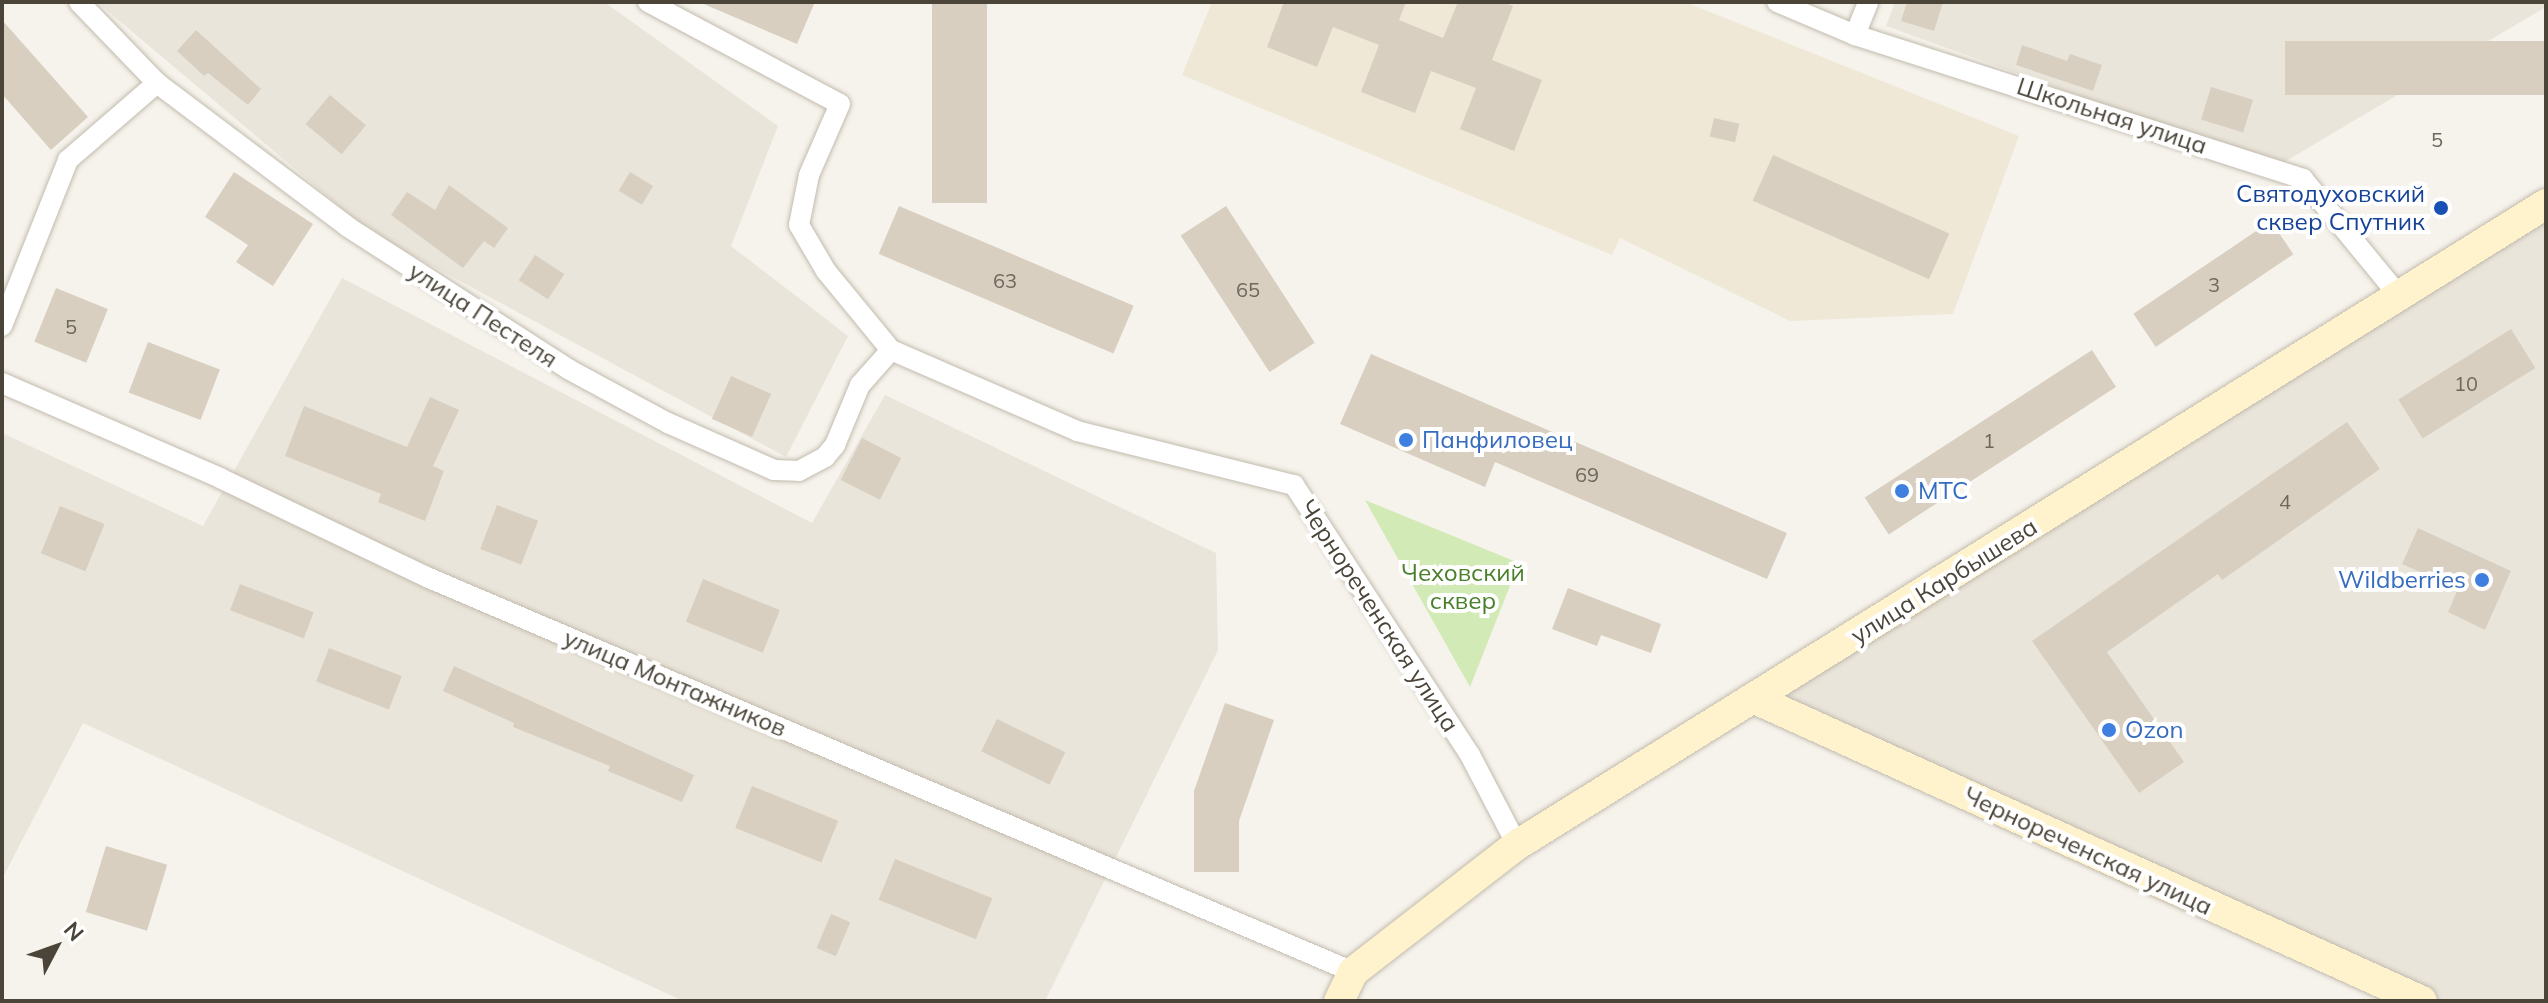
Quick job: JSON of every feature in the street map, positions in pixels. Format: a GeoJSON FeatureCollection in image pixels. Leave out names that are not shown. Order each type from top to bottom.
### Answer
{"type":"FeatureCollection","features":[{"type":"Feature","properties":{"kind":"main road","name":"улица Карбышева"},"geometry":{"type":"LineString","coordinates":[[1353,972],[1517,845],[2546,204]]}},
{"type":"Feature","properties":{"kind":"main road","name":"Чернореченская улица"},"geometry":{"type":"LineString","coordinates":[[1755,699],[2422,1001]]}},
{"type":"Feature","properties":{"kind":"main road"},"geometry":{"type":"LineString","coordinates":[[1339,1001],[1353,972]]}},
{"type":"Feature","properties":{"kind":"street","name":"улица Пестеля"},"geometry":{"type":"LineString","coordinates":[[79,2],[157,83],[348,227],[568,369],[668,423],[774,470],[799,471],[825,457],[835,445],[860,385],[891,350]]}},
{"type":"Feature","properties":{"kind":"street","name":"Чернореченская улица"},"geometry":{"type":"LineString","coordinates":[[648,2],[840,104],[809,175],[799,225],[826,271],[891,350],[1077,431],[1294,485],[1470,755],[1517,845]]}},
{"type":"Feature","properties":{"kind":"street","name":"Школьная улица"},"geometry":{"type":"LineString","coordinates":[[1777,2],[1855,35],[2303,179],[2400,297]]}},
{"type":"Feature","properties":{"kind":"street"},"geometry":{"type":"LineString","coordinates":[[1855,35],[1868,2]]}},
{"type":"Feature","properties":{"kind":"street"},"geometry":{"type":"LineString","coordinates":[[2,326],[68,160],[157,83]]}},
{"type":"Feature","properties":{"kind":"street","name":"улица Монтажников"},"geometry":{"type":"LineString","coordinates":[[2,383],[220,478],[429,578],[1353,972]]}},
{"type":"Feature","properties":{"kind":"shaded area"},"geometry":{"type":"Polygon","coordinates":[[[97,2],[604,2],[778,126],[731,246],[848,336],[786,457],[371,233],[97,2]]]}},
{"type":"Feature","properties":{"kind":"shaded area"},"geometry":{"type":"Polygon","coordinates":[[[1212,2],[1685,2],[2019,136],[1953,314],[1790,321],[1620,238],[1612,255],[1182,75],[1212,2]]]}},
{"type":"Feature","properties":{"kind":"shaded area"},"geometry":{"type":"Polygon","coordinates":[[[1895,2],[2546,2],[2546,7],[2276,167],[1886,26],[1895,2]]]}},
{"type":"Feature","properties":{"kind":"shaded area"},"geometry":{"type":"Polygon","coordinates":[[[2546,199],[2546,1001],[2430,1001],[1755,699],[2546,199]]]}},
{"type":"Feature","properties":{"kind":"shaded area"},"geometry":{"type":"Polygon","coordinates":[[[342,278],[812,523],[885,395],[1216,553],[1218,650],[1045,1001],[683,1001],[83,723],[2,879],[2,433],[203,526],[342,278]]]}},
{"type":"Feature","properties":{"kind":"green space","name":"Чеховский сквер"},"geometry":{"type":"Polygon","coordinates":[[[1365,500],[1519,563],[1470,687],[1365,500]]]}},
{"type":"Feature","properties":{"kind":"building"},"geometry":{"type":"Polygon","coordinates":[[[699,2],[815,2],[797,44],[699,2]]]}},
{"type":"Feature","properties":{"kind":"building"},"geometry":{"type":"Polygon","coordinates":[[[932,2],[987,2],[987,203],[932,203],[932,2]]]}},
{"type":"Feature","properties":{"kind":"building"},"geometry":{"type":"Polygon","coordinates":[[[1284,2],[1406,2],[1399,20],[1443,38],[1458,2],[1502,2],[1513,6],[1492,60],[1542,80],[1514,151],[1460,129],[1476,88],[1431,71],[1415,113],[1361,92],[1379,45],[1333,27],[1317,67],[1267,47],[1284,2]]]}},
{"type":"Feature","properties":{"kind":"building"},"geometry":{"type":"Polygon","coordinates":[[[1907,2],[1943,2],[1934,31],[1901,21],[1907,2]]]}},
{"type":"Feature","properties":{"kind":"building"},"geometry":{"type":"Polygon","coordinates":[[[2,20],[88,117],[51,150],[2,94],[2,20]]]}},
{"type":"Feature","properties":{"kind":"building"},"geometry":{"type":"Polygon","coordinates":[[[196,30],[261,89],[248,105],[208,73],[204,76],[177,51],[196,30]]]}},
{"type":"Feature","properties":{"kind":"building"},"geometry":{"type":"Polygon","coordinates":[[[2285,41],[2546,41],[2546,95],[2285,95],[2285,41]]]}},
{"type":"Feature","properties":{"kind":"building"},"geometry":{"type":"Polygon","coordinates":[[[2022,45],[2067,61],[2070,54],[2102,65],[2093,91],[2016,65],[2022,45]]]}},
{"type":"Feature","properties":{"kind":"building"},"geometry":{"type":"Polygon","coordinates":[[[2211,87],[2253,100],[2243,132],[2201,120],[2211,87]]]}},
{"type":"Feature","properties":{"kind":"building"},"geometry":{"type":"Polygon","coordinates":[[[330,95],[366,125],[342,154],[306,124],[330,95]]]}},
{"type":"Feature","properties":{"kind":"building"},"geometry":{"type":"Polygon","coordinates":[[[1714,118],[1739,124],[1735,142],[1710,137],[1714,118]]]}},
{"type":"Feature","properties":{"kind":"building"},"geometry":{"type":"Polygon","coordinates":[[[1773,155],[1949,234],[1929,279],[1753,201],[1773,155]]]}},
{"type":"Feature","properties":{"kind":"building"},"geometry":{"type":"Polygon","coordinates":[[[234,172],[313,224],[273,286],[236,262],[248,245],[205,217],[234,172]]]}},
{"type":"Feature","properties":{"kind":"building"},"geometry":{"type":"Polygon","coordinates":[[[630,172],[653,186],[642,205],[619,191],[630,172]]]}},
{"type":"Feature","properties":{"kind":"building"},"geometry":{"type":"Polygon","coordinates":[[[449,185],[508,228],[494,248],[484,241],[463,268],[391,215],[407,192],[435,210],[449,185]]]}},
{"type":"Feature","properties":{"kind":"building"},"geometry":{"type":"Polygon","coordinates":[[[899,206],[1134,306],[1113,354],[879,254],[899,206]]]}},
{"type":"Feature","properties":{"kind":"building"},"geometry":{"type":"Polygon","coordinates":[[[1226,206],[1315,343],[1269,372],[1181,235],[1226,206]]]}},
{"type":"Feature","properties":{"kind":"building"},"geometry":{"type":"Polygon","coordinates":[[[2271,221],[2293,254],[2156,347],[2133,314],[2271,221]]]}},
{"type":"Feature","properties":{"kind":"building"},"geometry":{"type":"Polygon","coordinates":[[[535,255],[564,274],[548,299],[519,280],[535,255]]]}},
{"type":"Feature","properties":{"kind":"building"},"geometry":{"type":"Polygon","coordinates":[[[56,288],[108,309],[86,363],[34,342],[56,288]]]}},
{"type":"Feature","properties":{"kind":"building"},"geometry":{"type":"Polygon","coordinates":[[[2511,329],[2535,368],[2423,438],[2398,399],[2511,329]]]}},
{"type":"Feature","properties":{"kind":"building"},"geometry":{"type":"Polygon","coordinates":[[[148,342],[220,370],[201,420],[129,392],[148,342]]]}},
{"type":"Feature","properties":{"kind":"building"},"geometry":{"type":"Polygon","coordinates":[[[2092,350],[2116,387],[1889,534],[1865,498],[2092,350]]]}},
{"type":"Feature","properties":{"kind":"building"},"geometry":{"type":"Polygon","coordinates":[[[1371,354],[1787,533],[1767,579],[1495,462],[1485,487],[1340,424],[1371,354]]]}},
{"type":"Feature","properties":{"kind":"building"},"geometry":{"type":"Polygon","coordinates":[[[731,376],[771,394],[752,437],[712,419],[731,376]]]}},
{"type":"Feature","properties":{"kind":"building"},"geometry":{"type":"Polygon","coordinates":[[[430,397],[459,410],[433,466],[444,471],[425,521],[378,502],[381,494],[285,456],[304,406],[407,447],[430,397]]]}},
{"type":"Feature","properties":{"kind":"building"},"geometry":{"type":"Polygon","coordinates":[[[2347,422],[2380,469],[2222,580],[2218,574],[2107,652],[2184,762],[2139,793],[2032,641],[2347,422]]]}},
{"type":"Feature","properties":{"kind":"building"},"geometry":{"type":"Polygon","coordinates":[[[862,438],[901,458],[880,500],[841,480],[862,438]]]}},
{"type":"Feature","properties":{"kind":"building"},"geometry":{"type":"Polygon","coordinates":[[[497,505],[538,521],[521,565],[480,549],[497,505]]]}},
{"type":"Feature","properties":{"kind":"building"},"geometry":{"type":"Polygon","coordinates":[[[60,506],[105,524],[85,571],[41,553],[60,506]]]}},
{"type":"Feature","properties":{"kind":"building","name":"Wildberries"},"geometry":{"type":"Polygon","coordinates":[[[2418,528],[2511,571],[2485,630],[2448,612],[2458,589],[2402,564],[2418,528]]]}},
{"type":"Feature","properties":{"kind":"building"},"geometry":{"type":"Polygon","coordinates":[[[703,579],[780,610],[763,653],[686,622],[703,579]]]}},
{"type":"Feature","properties":{"kind":"building"},"geometry":{"type":"Polygon","coordinates":[[[240,584],[314,612],[304,638],[230,610],[240,584]]]}},
{"type":"Feature","properties":{"kind":"building"},"geometry":{"type":"Polygon","coordinates":[[[1568,588],[1661,624],[1651,653],[1601,635],[1597,646],[1552,629],[1568,588]]]}},
{"type":"Feature","properties":{"kind":"building"},"geometry":{"type":"Polygon","coordinates":[[[329,648],[402,676],[389,710],[316,682],[329,648]]]}},
{"type":"Feature","properties":{"kind":"building"},"geometry":{"type":"Polygon","coordinates":[[[454,666],[694,775],[682,802],[608,771],[610,766],[513,727],[514,723],[443,691],[454,666]]]}},
{"type":"Feature","properties":{"kind":"building"},"geometry":{"type":"Polygon","coordinates":[[[1225,703],[1274,720],[1239,821],[1239,872],[1194,872],[1194,791],[1225,703]]]}},
{"type":"Feature","properties":{"kind":"building"},"geometry":{"type":"Polygon","coordinates":[[[997,719],[1065,752],[1050,785],[981,751],[997,719]]]}},
{"type":"Feature","properties":{"kind":"building"},"geometry":{"type":"Polygon","coordinates":[[[752,786],[838,821],[821,863],[735,828],[752,786]]]}},
{"type":"Feature","properties":{"kind":"building"},"geometry":{"type":"Polygon","coordinates":[[[106,846],[167,865],[147,931],[86,912],[106,846]]]}},
{"type":"Feature","properties":{"kind":"building"},"geometry":{"type":"Polygon","coordinates":[[[895,859],[992,898],[976,939],[879,900],[895,859]]]}},
{"type":"Feature","properties":{"kind":"building"},"geometry":{"type":"Polygon","coordinates":[[[831,914],[850,922],[836,956],[817,948],[831,914]]]}},
{"type":"Feature","properties":{"kind":"place","name":"Святодуховский сквер Спутник"},"geometry":{"type":"Point","coordinates":[2441,208]}},
{"type":"Feature","properties":{"kind":"place","name":"Панфиловец"},"geometry":{"type":"Point","coordinates":[1406,440]}},
{"type":"Feature","properties":{"kind":"place","name":"МТС"},"geometry":{"type":"Point","coordinates":[1902,491]}},
{"type":"Feature","properties":{"kind":"place","name":"Wildberries"},"geometry":{"type":"Point","coordinates":[2482,580]}},
{"type":"Feature","properties":{"kind":"place","name":"Ozon"},"geometry":{"type":"Point","coordinates":[2109,730]}}]}
